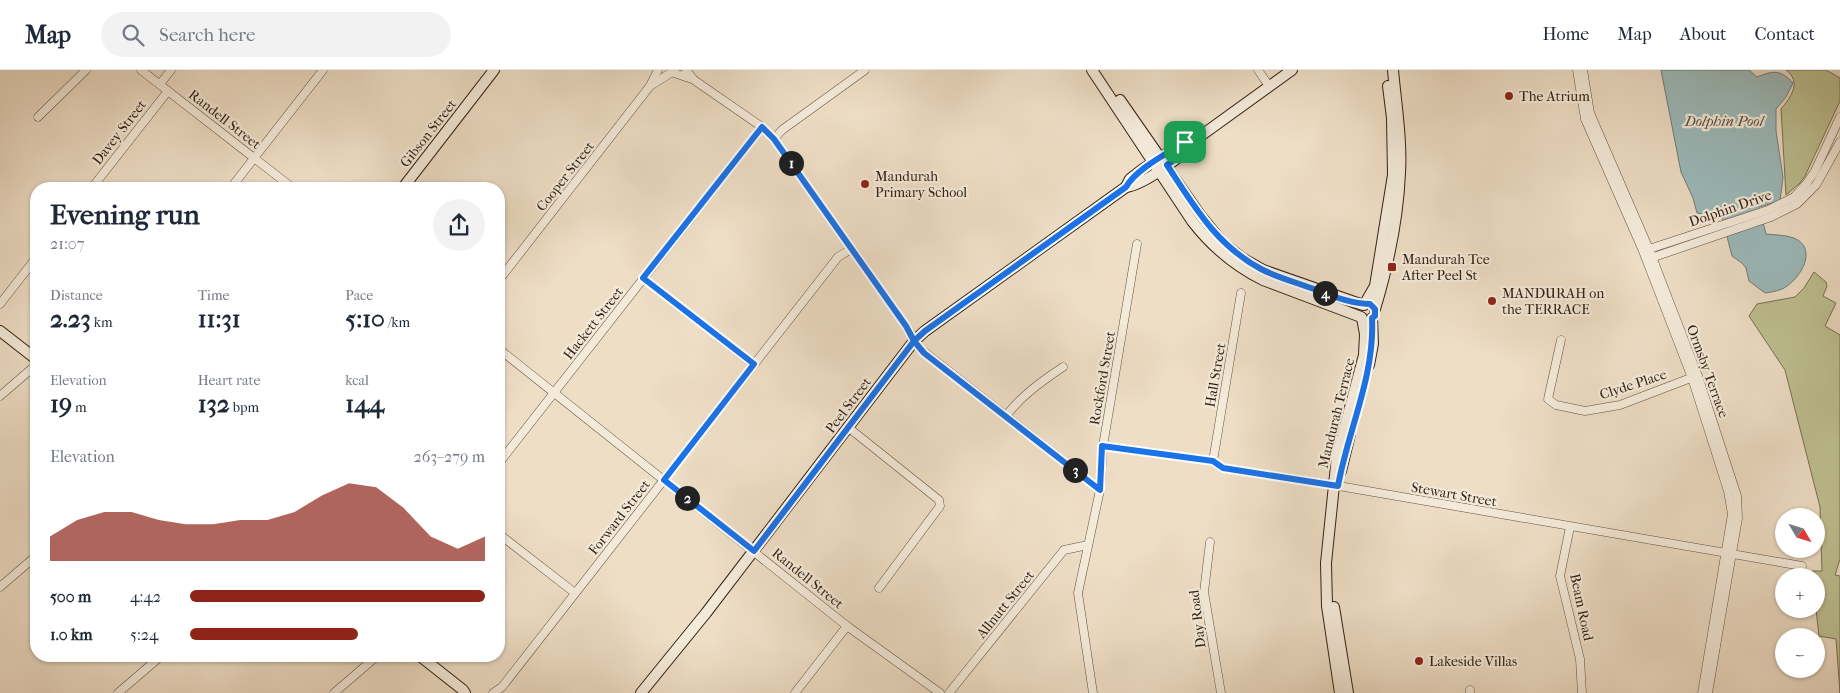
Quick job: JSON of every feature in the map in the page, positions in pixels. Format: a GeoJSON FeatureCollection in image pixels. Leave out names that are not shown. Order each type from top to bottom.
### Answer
{"type":"FeatureCollection","features":[{"type":"Feature","properties":{"kind":"main road","name":"Gibson Street"},"geometry":{"type":"LineString","coordinates":[[407,182],[494,70]]}},
{"type":"Feature","properties":{"kind":"main road"},"geometry":{"type":"LineString","coordinates":[[1092,70],[1128,117],[1160,164],[1196,218],[1206,239],[1219,252],[1251,274],[1367,316]]}},
{"type":"Feature","properties":{"kind":"main road"},"geometry":{"type":"LineString","coordinates":[[1100,70],[1128,117]]}},
{"type":"Feature","properties":{"kind":"main road","name":"Peel Street"},"geometry":{"type":"LineString","coordinates":[[641,693],[754,551],[914,341],[925,331],[1126,187],[1130,179],[1190,148],[1194,140],[1292,70]]}},
{"type":"Feature","properties":{"kind":"main road"},"geometry":{"type":"LineString","coordinates":[[1367,316],[1359,311],[1375,286],[1393,175],[1392,118],[1386,70]]}},
{"type":"Feature","properties":{"kind":"main road","name":"Mandurah Terrace"},"geometry":{"type":"LineString","coordinates":[[1340,693],[1329,623],[1325,576],[1336,486],[1372,350],[1367,316],[1389,255],[1400,172],[1397,105],[1393,70]]}},
{"type":"Feature","properties":{"kind":"main road"},"geometry":{"type":"LineString","coordinates":[[1196,218],[1242,258],[1263,270],[1364,305]]}},
{"type":"Feature","properties":{"kind":"main road"},"geometry":{"type":"LineString","coordinates":[[0,331],[30,354]]}},
{"type":"Feature","properties":{"kind":"main road","name":"Mandurah Terrace"},"geometry":{"type":"LineString","coordinates":[[1336,486],[1331,588],[1348,693]]}},
{"type":"Feature","properties":{"kind":"main road"},"geometry":{"type":"LineString","coordinates":[[428,662],[467,692]]}},
{"type":"Feature","properties":{"kind":"street"},"geometry":{"type":"LineString","coordinates":[[38,117],[86,70]]}},
{"type":"Feature","properties":{"kind":"street","name":"Randell Street"},"geometry":{"type":"LineString","coordinates":[[141,70],[285,182]]}},
{"type":"Feature","properties":{"kind":"street"},"geometry":{"type":"LineString","coordinates":[[160,84],[171,70]]}},
{"type":"Feature","properties":{"kind":"street"},"geometry":{"type":"LineString","coordinates":[[235,182],[323,70]]}},
{"type":"Feature","properties":{"kind":"street"},"geometry":{"type":"LineString","coordinates":[[659,70],[674,72],[694,80],[762,127],[774,139],[924,353],[1100,490]]}},
{"type":"Feature","properties":{"kind":"street","name":"Cooper Street"},"geometry":{"type":"LineString","coordinates":[[505,272],[650,86],[659,70]]}},
{"type":"Feature","properties":{"kind":"street"},"geometry":{"type":"LineString","coordinates":[[686,70],[694,80]]}},
{"type":"Feature","properties":{"kind":"street"},"geometry":{"type":"LineString","coordinates":[[774,139],[782,130],[865,70]]}},
{"type":"Feature","properties":{"kind":"street"},"geometry":{"type":"LineString","coordinates":[[1258,70],[1269,86]]}},
{"type":"Feature","properties":{"kind":"street","name":"Ormsby Terrace"},"geometry":{"type":"LineString","coordinates":[[1576,70],[1585,119],[1646,250]]}},
{"type":"Feature","properties":{"kind":"street","name":"Ormsby Terrace"},"geometry":{"type":"LineString","coordinates":[[1583,70],[1590,113],[1695,377],[1728,491],[1732,514],[1729,552],[1708,693]]}},
{"type":"Feature","properties":{"kind":"street","name":"Cooper Street"},"geometry":{"type":"LineString","coordinates":[[650,86],[674,72]]}},
{"type":"Feature","properties":{"kind":"street","name":"Davey Street"},"geometry":{"type":"LineString","coordinates":[[96,182],[168,91]]}},
{"type":"Feature","properties":{"kind":"street","name":"Dolphin Drive"},"geometry":{"type":"LineString","coordinates":[[1649,259],[1701,241],[1779,209],[1807,184],[1840,117]]}},
{"type":"Feature","properties":{"kind":"street","name":"Hackett Street"},"geometry":{"type":"LineString","coordinates":[[505,456],[762,127]]}},
{"type":"Feature","properties":{"kind":"street","name":"Dolphin Drive"},"geometry":{"type":"LineString","coordinates":[[1646,250],[1798,204],[1808,195],[1823,175],[1840,142]]}},
{"type":"Feature","properties":{"kind":"street","name":"Rockford Street"},"geometry":{"type":"LineString","coordinates":[[1093,693],[1078,593],[1100,490],[1102,446],[1137,244]]}},
{"type":"Feature","properties":{"kind":"street","name":"Forward Street"},"geometry":{"type":"LineString","coordinates":[[493,693],[501,690],[838,257],[851,249]]}},
{"type":"Feature","properties":{"kind":"street"},"geometry":{"type":"LineString","coordinates":[[0,304],[30,266]]}},
{"type":"Feature","properties":{"kind":"street"},"geometry":{"type":"LineString","coordinates":[[643,278],[754,364]]}},
{"type":"Feature","properties":{"kind":"street","name":"Hall Street"},"geometry":{"type":"LineString","coordinates":[[1213,461],[1242,293]]}},
{"type":"Feature","properties":{"kind":"street","name":"Clyde Place"},"geometry":{"type":"LineString","coordinates":[[1561,340],[1548,399],[1556,405],[1585,411],[1594,410],[1620,404],[1695,377]]}},
{"type":"Feature","properties":{"kind":"street","name":"Randell Street"},"geometry":{"type":"LineString","coordinates":[[505,354],[847,626],[940,693]]}},
{"type":"Feature","properties":{"kind":"street"},"geometry":{"type":"LineString","coordinates":[[1006,416],[1024,396],[1063,367]]}},
{"type":"Feature","properties":{"kind":"street"},"geometry":{"type":"LineString","coordinates":[[0,396],[30,370]]}},
{"type":"Feature","properties":{"kind":"street"},"geometry":{"type":"LineString","coordinates":[[849,428],[939,500],[940,506],[879,588]]}},
{"type":"Feature","properties":{"kind":"street","name":"Stewart Street"},"geometry":{"type":"LineString","coordinates":[[1102,446],[1213,461],[1223,468],[1729,552],[1802,566]]}},
{"type":"Feature","properties":{"kind":"street","name":"Beam Road"},"geometry":{"type":"LineString","coordinates":[[1570,526],[1560,576],[1580,659],[1582,693]]}},
{"type":"Feature","properties":{"kind":"street"},"geometry":{"type":"LineString","coordinates":[[505,539],[575,594]]}},
{"type":"Feature","properties":{"kind":"street","name":"Day Road"},"geometry":{"type":"LineString","coordinates":[[1210,542],[1204,592],[1220,693]]}},
{"type":"Feature","properties":{"kind":"street","name":"Allnutt Street"},"geometry":{"type":"LineString","coordinates":[[949,693],[1064,550],[1088,545]]}},
{"type":"Feature","properties":{"kind":"street","name":"Ormsby Terrace"},"geometry":{"type":"LineString","coordinates":[[1702,693],[1729,552]]}},
{"type":"Feature","properties":{"kind":"street"},"geometry":{"type":"LineString","coordinates":[[0,587],[30,561]]}},
{"type":"Feature","properties":{"kind":"street"},"geometry":{"type":"LineString","coordinates":[[795,693],[847,626]]}},
{"type":"Feature","properties":{"kind":"street"},"geometry":{"type":"LineString","coordinates":[[118,693],[154,662]]}},
{"type":"Feature","properties":{"kind":"street"},"geometry":{"type":"LineString","coordinates":[[334,693],[370,662]]}},
{"type":"Feature","properties":{"kind":"green space"},"geometry":{"type":"Polygon","coordinates":[[[1786,70],[1826,70],[1840,78],[1840,101],[1805,176],[1786,195],[1781,109],[1791,95],[1794,84],[1791,75],[1786,70]]]}},
{"type":"Feature","properties":{"kind":"green space"},"geometry":{"type":"Polygon","coordinates":[[[1814,272],[1826,282],[1827,286],[1823,296],[1836,303],[1825,326],[1840,335],[1840,559],[1835,575],[1840,576],[1840,693],[1836,639],[1825,637],[1825,628],[1818,628],[1817,618],[1825,618],[1825,568],[1822,568],[1822,558],[1825,558],[1825,508],[1820,508],[1785,370],[1749,316],[1757,304],[1795,297],[1804,288],[1814,272]]]}},
{"type":"Feature","properties":{"kind":"water","name":"Dolphin Pool"},"geometry":{"type":"Polygon","coordinates":[[[1661,70],[1749,70],[1757,77],[1777,72],[1793,83],[1786,97],[1776,109],[1776,131],[1783,177],[1780,201],[1759,207],[1766,234],[1794,238],[1805,249],[1806,256],[1801,271],[1784,288],[1765,293],[1749,281],[1746,268],[1732,256],[1722,217],[1697,213],[1693,198],[1681,172],[1661,70]]]}},
{"type":"Feature","properties":{"kind":"place","name":"The Atrium"},"geometry":{"type":"Point","coordinates":[1509,96]}},
{"type":"Feature","properties":{"kind":"place","name":"Mandurah Primary School"},"geometry":{"type":"Point","coordinates":[865,184]}},
{"type":"Feature","properties":{"kind":"place","name":"Mandurah Tce After Peel St"},"geometry":{"type":"Point","coordinates":[1392,267]}},
{"type":"Feature","properties":{"kind":"place","name":"MANDURAH on the TERRACE"},"geometry":{"type":"Point","coordinates":[1492,301]}},
{"type":"Feature","properties":{"kind":"place","name":"Lakeside Villas"},"geometry":{"type":"Point","coordinates":[1419,661]}},
{"type":"Feature","properties":{"kind":"route"},"geometry":{"type":"LineString","coordinates":[[1185,142],[1130,179],[1126,187],[925,331],[914,341],[906,326],[774,139],[762,127],[643,278],[754,364],[664,480],[754,551],[914,341],[924,353],[1100,490],[1102,446],[1213,461],[1223,468],[1338,486],[1372,350],[1372,318],[1375,316],[1375,309],[1370,304],[1363,305],[1347,301],[1263,270],[1242,258],[1224,243],[1200,215],[1167,165],[1190,148],[1194,140],[1185,142]]}}]}
